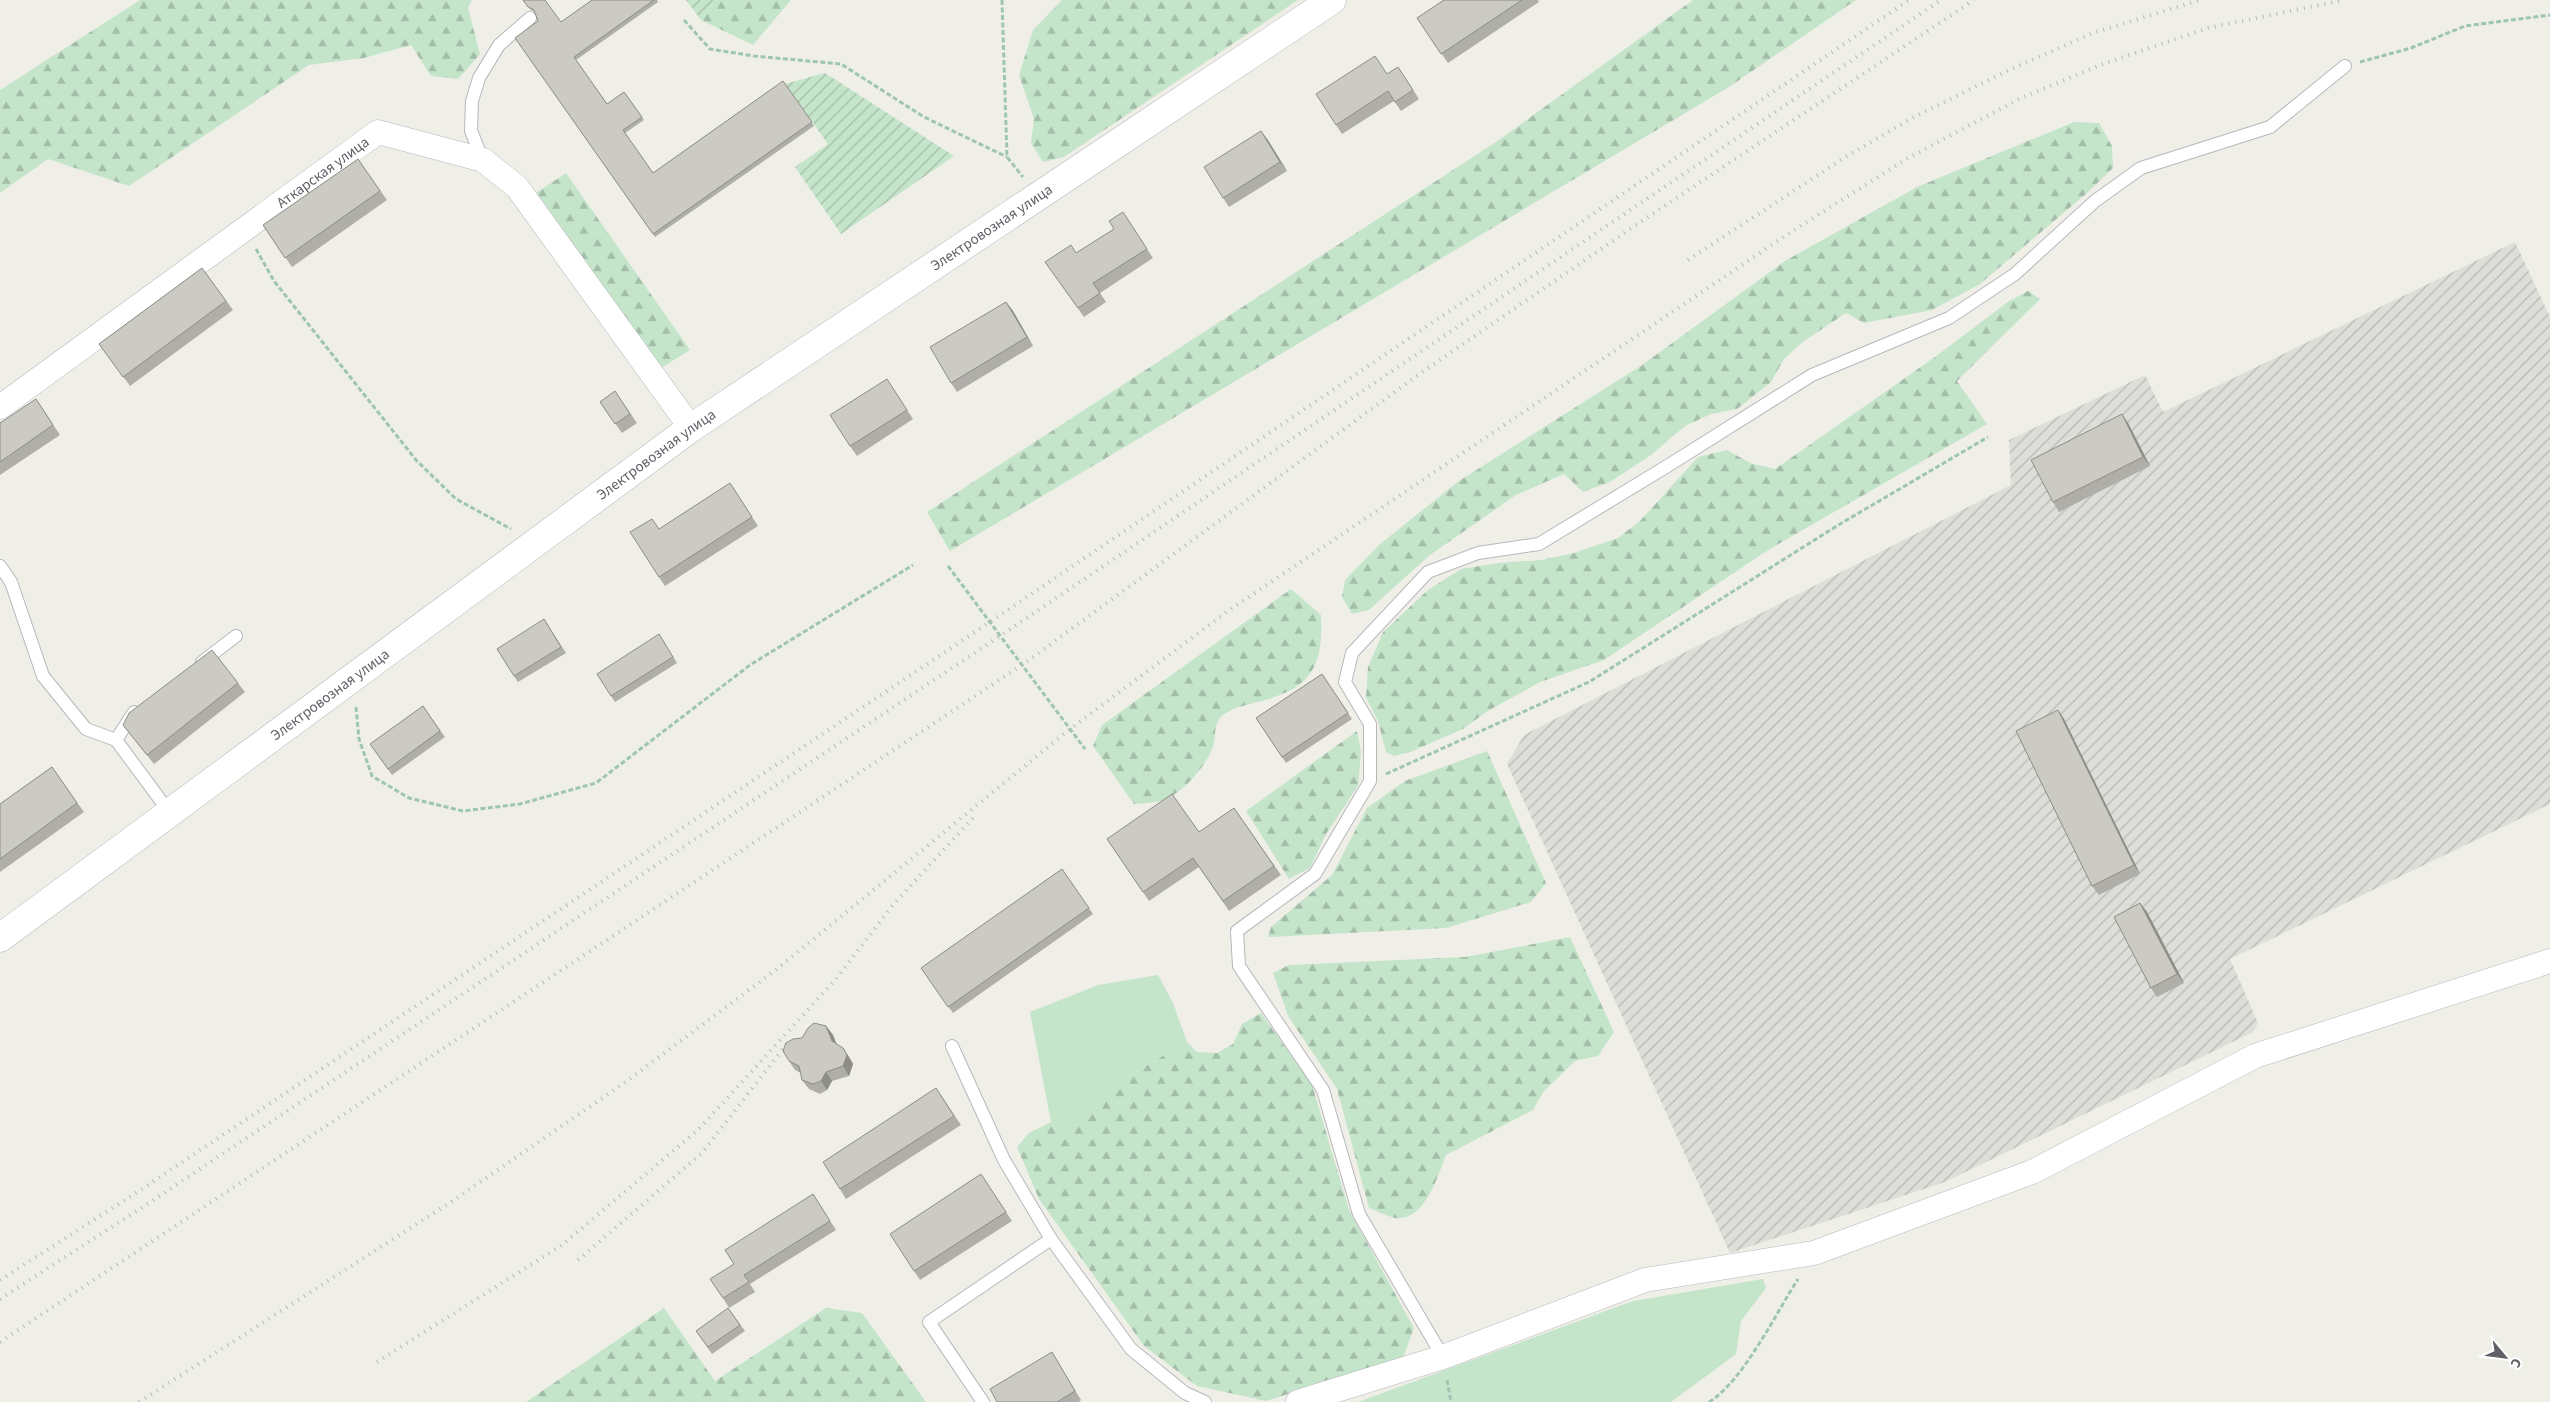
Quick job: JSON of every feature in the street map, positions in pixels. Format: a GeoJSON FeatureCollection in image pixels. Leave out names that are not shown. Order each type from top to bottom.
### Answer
{"type":"FeatureCollection","features":[{"type":"Feature","properties":{"kind":"street","name":"Электровозная улица"},"geometry":{"type":"LineString","coordinates":[[0,938],[691,428],[1332,0]]}},
{"type":"Feature","properties":{"kind":"street","name":"Аткарская улица"},"geometry":{"type":"LineString","coordinates":[[0,408],[378,132],[483,160],[518,187],[691,428]]}},
{"type":"Feature","properties":{"kind":"street"},"geometry":{"type":"LineString","coordinates":[[1298,1402],[1443,1357],[1645,1280],[1814,1253],[2032,1172],[2255,1056],[2550,961]]}},
{"type":"Feature","properties":{"kind":"lane"},"geometry":{"type":"LineString","coordinates":[[483,160],[471,130],[472,101],[479,78],[499,45],[530,18]]}},
{"type":"Feature","properties":{"kind":"lane"},"geometry":{"type":"LineString","coordinates":[[1443,1357],[1359,1214],[1323,1090],[1239,966],[1237,931],[1315,874],[1370,782],[1370,724],[1346,682],[1352,653],[1428,572],[1478,553],[1539,544],[1812,375],[1949,318],[2015,274],[2095,201],[2141,168],[2270,126],[2345,66]]}},
{"type":"Feature","properties":{"kind":"lane"},"geometry":{"type":"LineString","coordinates":[[0,566],[11,582],[42,676],[86,730],[116,740],[170,813]]}},
{"type":"Feature","properties":{"kind":"lane"},"geometry":{"type":"LineString","coordinates":[[188,672],[236,636]]}},
{"type":"Feature","properties":{"kind":"lane"},"geometry":{"type":"LineString","coordinates":[[116,740],[132,714],[148,702]]}},
{"type":"Feature","properties":{"kind":"lane"},"geometry":{"type":"LineString","coordinates":[[952,1046],[1004,1160],[1051,1240],[1132,1349],[1185,1393],[1206,1402]]}},
{"type":"Feature","properties":{"kind":"lane"},"geometry":{"type":"LineString","coordinates":[[983,1402],[929,1322],[1051,1240]]}},
{"type":"Feature","properties":{"kind":"path"},"geometry":{"type":"LineString","coordinates":[[1002,0],[1006,157]]}},
{"type":"Feature","properties":{"kind":"path"},"geometry":{"type":"LineString","coordinates":[[2345,66],[2411,48],[2465,26],[2550,15]]}},
{"type":"Feature","properties":{"kind":"path"},"geometry":{"type":"LineString","coordinates":[[684,20],[710,48],[754,56],[841,64],[924,117],[1006,157],[1038,195]]}},
{"type":"Feature","properties":{"kind":"path"},"geometry":{"type":"LineString","coordinates":[[245,229],[274,281],[416,460],[456,498],[535,543]]}},
{"type":"Feature","properties":{"kind":"path"},"geometry":{"type":"LineString","coordinates":[[1370,782],[1589,682],[1840,524],[1988,437]]}},
{"type":"Feature","properties":{"kind":"path"},"geometry":{"type":"LineString","coordinates":[[353,678],[358,739],[372,776],[409,798],[463,811],[520,804],[596,783],[750,665],[913,565]]}},
{"type":"Feature","properties":{"kind":"path"},"geometry":{"type":"LineString","coordinates":[[948,566],[1085,749]]}},
{"type":"Feature","properties":{"kind":"path"},"geometry":{"type":"LineString","coordinates":[[1708,1402],[1721,1394],[1740,1371],[1814,1253]]}},
{"type":"Feature","properties":{"kind":"shaded area"},"geometry":{"type":"Polygon","coordinates":[[[2515,242],[2550,317],[2550,804],[2230,959],[2258,1023],[2253,1032],[1945,1182],[1730,1253],[1507,764],[1524,735],[2011,485],[2009,440],[2145,375],[2163,412],[2515,242]]]}},
{"type":"Feature","properties":{"kind":"green space"},"geometry":{"type":"Polygon","coordinates":[[[140,0],[472,0],[468,8],[480,54],[458,79],[431,76],[411,45],[364,58],[309,65],[129,186],[48,159],[0,193],[0,90],[140,0]]]}},
{"type":"Feature","properties":{"kind":"green space"},"geometry":{"type":"Polygon","coordinates":[[[686,0],[714,0],[701,20],[686,0]]]}},
{"type":"Feature","properties":{"kind":"green space"},"geometry":{"type":"Polygon","coordinates":[[[714,0],[791,0],[753,45],[701,20],[714,0]]]}},
{"type":"Feature","properties":{"kind":"green space"},"geometry":{"type":"Polygon","coordinates":[[[1062,0],[1298,0],[1064,157],[1043,162],[1031,143],[1034,119],[1019,75],[1033,30],[1062,0]]]}},
{"type":"Feature","properties":{"kind":"green space"},"geometry":{"type":"Polygon","coordinates":[[[1693,0],[1856,0],[1729,87],[950,551],[927,512],[1496,142],[1693,0]]]}},
{"type":"Feature","properties":{"kind":"green space"},"geometry":{"type":"Polygon","coordinates":[[[825,73],[954,156],[841,234],[795,167],[828,144],[785,84],[825,73]]]}},
{"type":"Feature","properties":{"kind":"green space"},"geometry":{"type":"Polygon","coordinates":[[[2074,122],[2099,123],[2112,146],[2113,168],[2087,193],[1980,284],[1932,310],[1864,323],[1846,313],[1804,341],[1784,359],[1771,382],[1737,409],[1711,414],[1685,426],[1651,455],[1610,482],[1583,492],[1564,474],[1516,495],[1430,555],[1369,610],[1352,614],[1342,597],[1345,580],[1380,544],[1459,481],[1642,365],[1785,261],[1917,187],[2074,122]]]}},
{"type":"Feature","properties":{"kind":"green space"},"geometry":{"type":"Polygon","coordinates":[[[566,173],[690,350],[661,368],[536,193],[566,173]]]}},
{"type":"Feature","properties":{"kind":"green space"},"geometry":{"type":"Polygon","coordinates":[[[2028,291],[2040,299],[1957,381],[1987,424],[1768,550],[1604,660],[1540,682],[1486,712],[1463,729],[1410,752],[1394,756],[1386,752],[1378,721],[1366,697],[1368,667],[1383,632],[1428,590],[1461,569],[1498,563],[1541,560],[1574,553],[1618,538],[1640,521],[1698,457],[1727,450],[1750,463],[1775,469],[1935,357],[2009,301],[2028,291]]]}},
{"type":"Feature","properties":{"kind":"green space"},"geometry":{"type":"Polygon","coordinates":[[[1291,589],[1321,615],[1318,657],[1307,678],[1285,693],[1239,707],[1223,715],[1217,722],[1213,747],[1205,763],[1186,785],[1164,800],[1134,804],[1093,746],[1102,725],[1291,589]]]}},
{"type":"Feature","properties":{"kind":"green space"},"geometry":{"type":"Polygon","coordinates":[[[1357,731],[1361,752],[1358,786],[1326,834],[1310,868],[1289,879],[1246,811],[1357,731]]]}},
{"type":"Feature","properties":{"kind":"green space"},"geometry":{"type":"Polygon","coordinates":[[[1487,751],[1546,883],[1531,902],[1446,928],[1268,937],[1271,927],[1332,875],[1367,808],[1405,781],[1487,751]]]}},
{"type":"Feature","properties":{"kind":"green space"},"geometry":{"type":"Polygon","coordinates":[[[1570,937],[1614,1032],[1598,1056],[1575,1061],[1544,1091],[1533,1110],[1446,1155],[1429,1196],[1414,1213],[1405,1217],[1395,1218],[1369,1208],[1337,1089],[1288,1016],[1273,973],[1289,965],[1465,957],[1570,937]]]}},
{"type":"Feature","properties":{"kind":"green space"},"geometry":{"type":"Polygon","coordinates":[[[1158,975],[1173,1003],[1187,1042],[1128,1076],[1073,1122],[1051,1122],[1030,1012],[1098,985],[1158,975]]]}},
{"type":"Feature","properties":{"kind":"green space"},"geometry":{"type":"Polygon","coordinates":[[[1261,1013],[1312,1085],[1349,1210],[1414,1328],[1403,1358],[1266,1401],[1197,1386],[1144,1346],[1039,1199],[1017,1147],[1029,1133],[1051,1122],[1073,1122],[1128,1076],[1187,1042],[1197,1052],[1217,1053],[1233,1044],[1242,1024],[1261,1013]]]}},
{"type":"Feature","properties":{"kind":"green space"},"geometry":{"type":"Polygon","coordinates":[[[1763,1279],[1766,1288],[1741,1321],[1736,1354],[1671,1402],[1358,1402],[1633,1301],[1763,1279]]]}},
{"type":"Feature","properties":{"kind":"green space"},"geometry":{"type":"Polygon","coordinates":[[[664,1308],[715,1381],[826,1308],[862,1313],[926,1402],[526,1402],[664,1308]]]}},
{"type":"Feature","properties":{"kind":"building"},"geometry":{"type":"Polygon","coordinates":[[[523,0],[545,0],[561,22],[592,0],[654,0],[574,57],[607,104],[624,92],[642,117],[623,130],[653,173],[783,81],[812,122],[653,234],[515,38],[538,21],[534,10],[528,7],[523,0]]]}},
{"type":"Feature","properties":{"kind":"building"},"geometry":{"type":"Polygon","coordinates":[[[1444,0],[1522,0],[1441,54],[1417,18],[1444,0]]]}},
{"type":"Feature","properties":{"kind":"building"},"geometry":{"type":"Polygon","coordinates":[[[1375,56],[1387,74],[1398,67],[1413,90],[1395,102],[1388,91],[1336,125],[1316,94],[1375,56]]]}},
{"type":"Feature","properties":{"kind":"building"},"geometry":{"type":"Polygon","coordinates":[[[1261,131],[1280,162],[1223,198],[1204,167],[1261,131]]]}},
{"type":"Feature","properties":{"kind":"building"},"geometry":{"type":"Polygon","coordinates":[[[358,159],[380,191],[285,258],[263,225],[358,159]]]}},
{"type":"Feature","properties":{"kind":"building"},"geometry":{"type":"Polygon","coordinates":[[[1123,212],[1147,249],[1093,283],[1100,293],[1078,308],[1045,262],[1071,245],[1076,253],[1114,229],[1109,221],[1123,212]]]}},
{"type":"Feature","properties":{"kind":"building"},"geometry":{"type":"Polygon","coordinates":[[[202,268],[226,301],[123,377],[99,344],[202,268]]]}},
{"type":"Feature","properties":{"kind":"building"},"geometry":{"type":"Polygon","coordinates":[[[1006,302],[1027,337],[951,383],[930,347],[1006,302]]]}},
{"type":"Feature","properties":{"kind":"building"},"geometry":{"type":"Polygon","coordinates":[[[887,379],[907,410],[850,446],[830,415],[887,379]]]}},
{"type":"Feature","properties":{"kind":"building"},"geometry":{"type":"Polygon","coordinates":[[[615,391],[630,414],[615,424],[600,402],[615,391]]]}},
{"type":"Feature","properties":{"kind":"building"},"geometry":{"type":"Polygon","coordinates":[[[36,399],[53,425],[0,462],[0,423],[36,399]]]}},
{"type":"Feature","properties":{"kind":"building"},"geometry":{"type":"Polygon","coordinates":[[[2122,414],[2143,457],[2053,502],[2031,460],[2122,414]]]}},
{"type":"Feature","properties":{"kind":"building"},"geometry":{"type":"Polygon","coordinates":[[[730,483],[752,517],[659,577],[630,532],[652,519],[659,529],[730,483]]]}},
{"type":"Feature","properties":{"kind":"building"},"geometry":{"type":"Polygon","coordinates":[[[544,619],[561,647],[514,676],[497,649],[544,619]]]}},
{"type":"Feature","properties":{"kind":"building"},"geometry":{"type":"Polygon","coordinates":[[[659,634],[673,657],[611,696],[597,674],[659,634]]]}},
{"type":"Feature","properties":{"kind":"building"},"geometry":{"type":"Polygon","coordinates":[[[212,650],[238,683],[147,755],[123,725],[129,713],[212,650]]]}},
{"type":"Feature","properties":{"kind":"building"},"geometry":{"type":"Polygon","coordinates":[[[1322,674],[1348,713],[1282,757],[1256,718],[1322,674]]]}},
{"type":"Feature","properties":{"kind":"building"},"geometry":{"type":"Polygon","coordinates":[[[423,706],[440,731],[388,769],[370,744],[423,706]]]}},
{"type":"Feature","properties":{"kind":"building"},"geometry":{"type":"Polygon","coordinates":[[[2058,710],[2134,865],[2092,886],[2016,731],[2058,710]]]}},
{"type":"Feature","properties":{"kind":"building"},"geometry":{"type":"Polygon","coordinates":[[[52,767],[77,803],[0,859],[0,804],[52,767]]]}},
{"type":"Feature","properties":{"kind":"building"},"geometry":{"type":"Polygon","coordinates":[[[1172,794],[1199,832],[1234,808],[1274,866],[1223,901],[1193,858],[1143,892],[1107,839],[1172,794]]]}},
{"type":"Feature","properties":{"kind":"building"},"geometry":{"type":"Polygon","coordinates":[[[1062,869],[1089,908],[948,1007],[921,968],[1062,869]]]}},
{"type":"Feature","properties":{"kind":"building"},"geometry":{"type":"Polygon","coordinates":[[[2140,903],[2177,974],[2151,988],[2114,917],[2140,903]]]}},
{"type":"Feature","properties":{"kind":"building"},"geometry":{"type":"Polygon","coordinates":[[[814,1023],[826,1026],[832,1041],[843,1048],[847,1055],[843,1066],[826,1072],[821,1081],[813,1084],[802,1080],[799,1066],[789,1061],[783,1051],[786,1043],[793,1039],[802,1038],[808,1028],[814,1023]]]}},
{"type":"Feature","properties":{"kind":"building"},"geometry":{"type":"Polygon","coordinates":[[[936,1088],[954,1116],[840,1189],[823,1162],[936,1088]]]}},
{"type":"Feature","properties":{"kind":"building"},"geometry":{"type":"Polygon","coordinates":[[[981,1174],[1006,1212],[914,1271],[890,1234],[981,1174]]]}},
{"type":"Feature","properties":{"kind":"building"},"geometry":{"type":"Polygon","coordinates":[[[813,1194],[830,1221],[744,1275],[749,1282],[723,1298],[710,1279],[734,1264],[725,1250],[813,1194]]]}},
{"type":"Feature","properties":{"kind":"building"},"geometry":{"type":"Polygon","coordinates":[[[728,1308],[740,1325],[708,1347],[696,1331],[728,1308]]]}},
{"type":"Feature","properties":{"kind":"building"},"geometry":{"type":"Polygon","coordinates":[[[1052,1352],[1075,1391],[1057,1402],[997,1402],[990,1389],[1052,1352]]]}},
{"type":"Feature","properties":{"kind":"railway"},"geometry":{"type":"LineString","coordinates":[[0,1280],[142,1189],[990,622],[1909,0]]}},
{"type":"Feature","properties":{"kind":"railway"},"geometry":{"type":"LineString","coordinates":[[0,1299],[152,1201],[1000,636],[1941,0]]}},
{"type":"Feature","properties":{"kind":"railway"},"geometry":{"type":"LineString","coordinates":[[0,1342],[1022,665],[1418,375],[1639,223],[1974,0]]}},
{"type":"Feature","properties":{"kind":"railway"},"geometry":{"type":"LineString","coordinates":[[1688,260],[1847,156],[1914,117],[2003,73],[2093,33],[2200,0]]}},
{"type":"Feature","properties":{"kind":"railway"},"geometry":{"type":"LineString","coordinates":[[139,1402],[454,1200],[623,1084],[777,969],[1070,729],[1228,611],[1791,232],[1908,158],[2021,98],[2103,64],[2208,28],[2344,0]]}},
{"type":"Feature","properties":{"kind":"railway"},"geometry":{"type":"LineString","coordinates":[[377,1362],[562,1245],[699,1129],[836,979],[892,906],[973,818]]}},
{"type":"Feature","properties":{"kind":"railway"},"geometry":{"type":"LineString","coordinates":[[578,1260],[702,1153],[789,1041]]}}]}
